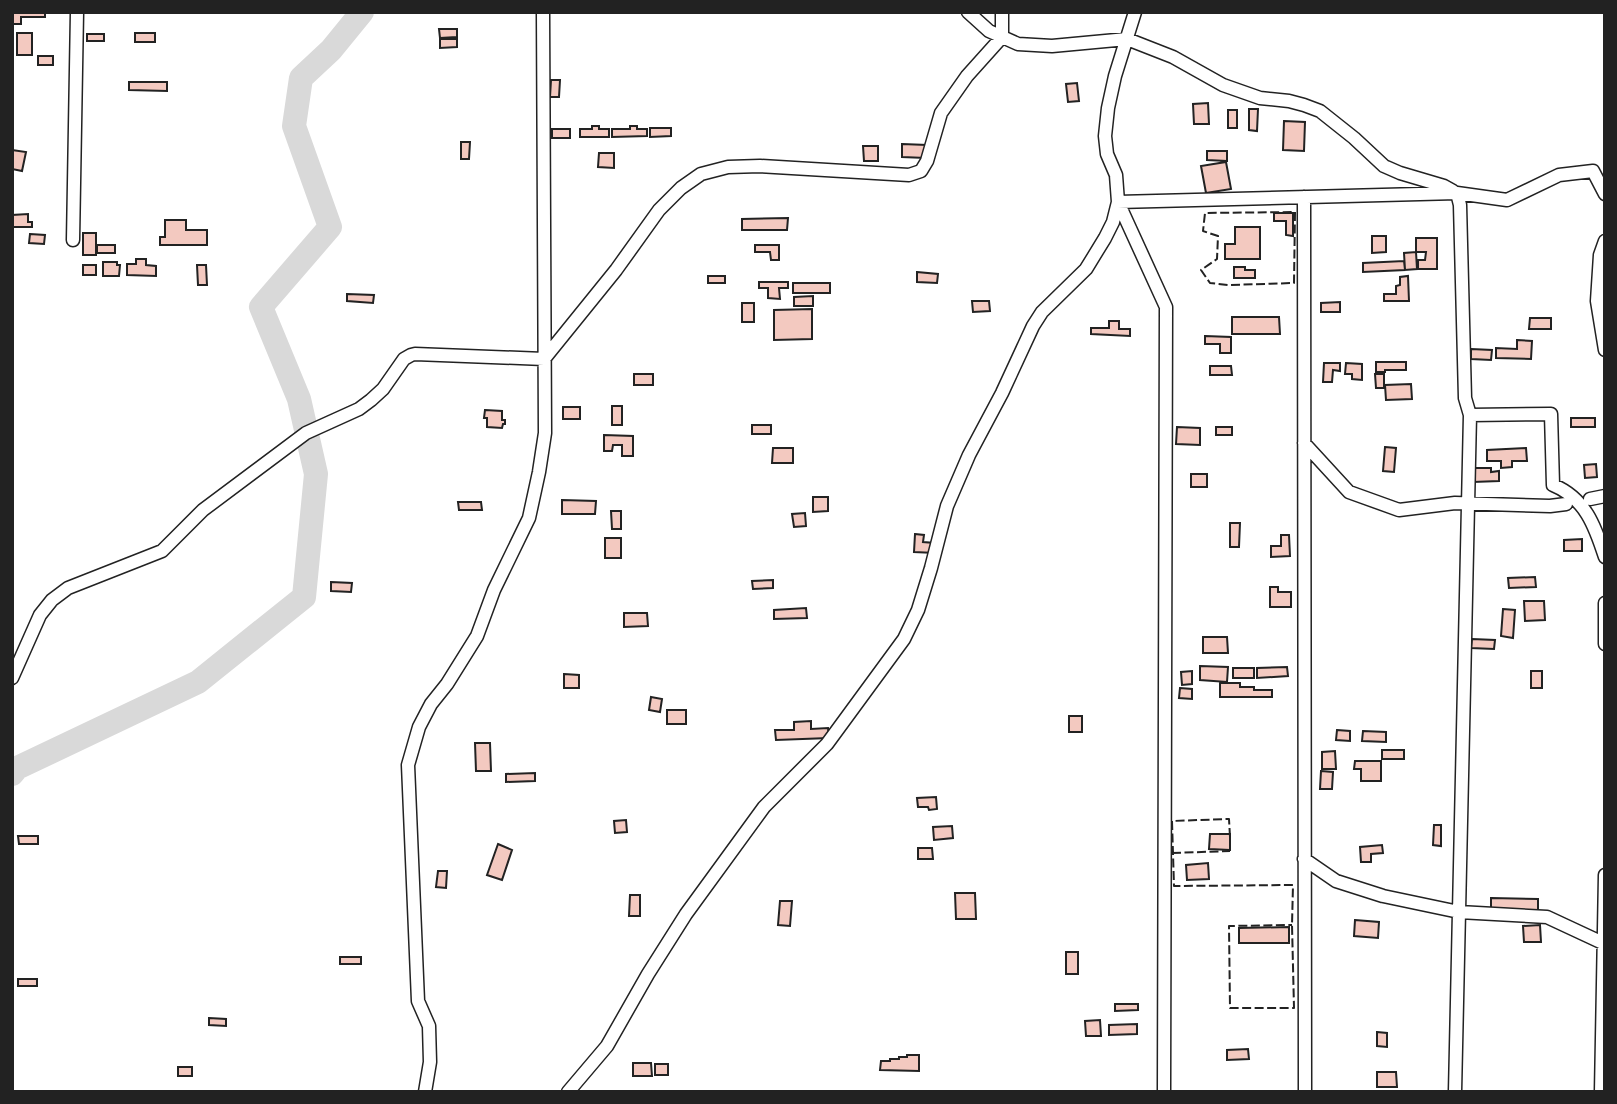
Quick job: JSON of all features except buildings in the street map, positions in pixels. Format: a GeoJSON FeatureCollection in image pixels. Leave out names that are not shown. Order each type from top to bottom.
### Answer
{"type":"FeatureCollection","features":[{"type":"Feature","properties":{"kind":"street"},"geometry":{"type":"LineString","coordinates":[[73,240],[77,12]]}},
{"type":"Feature","properties":{"kind":"street"},"geometry":{"type":"LineString","coordinates":[[425,1092],[430,1062],[429,1026],[418,1001],[408,765],[419,727],[431,704],[477,636],[494,590],[529,518],[539,472],[545,433],[543,12]]}},
{"type":"Feature","properties":{"kind":"street"},"geometry":{"type":"LineString","coordinates":[[968,12],[989,31],[1018,44],[1052,46],[1126,39],[1173,57],[1223,85],[1260,98],[1304,105],[1320,111],[1384,166],[1457,193],[1460,205],[1465,398],[1470,415],[1455,1092]]}},
{"type":"Feature","properties":{"kind":"street"},"geometry":{"type":"LineString","coordinates":[[544,359],[616,270],[659,210],[681,188],[701,174],[728,167],[761,166],[909,175],[922,171],[941,113],[967,76],[1002,37],[1002,12]]}},
{"type":"Feature","properties":{"kind":"street"},"geometry":{"type":"LineString","coordinates":[[568,1092],[607,1046],[686,914],[764,807],[827,744],[904,639],[932,568],[947,506],[1032,326],[1042,312],[1086,269],[1113,222],[1118,202],[1116,175],[1107,154],[1105,136],[1108,108],[1135,12]]}},
{"type":"Feature","properties":{"kind":"street"},"geometry":{"type":"LineString","coordinates":[[1118,202],[1457,193],[1507,200],[1559,175],[1593,171],[1605,194]]}},
{"type":"Feature","properties":{"kind":"street"},"geometry":{"type":"LineString","coordinates":[[1304,197],[1305,1092]]}},
{"type":"Feature","properties":{"kind":"street"},"geometry":{"type":"LineString","coordinates":[[1118,202],[1166,307],[1164,1092]]}},
{"type":"Feature","properties":{"kind":"street"},"geometry":{"type":"LineString","coordinates":[[1605,241],[1600,256],[1597,301],[1605,350]]}},
{"type":"Feature","properties":{"kind":"street"},"geometry":{"type":"LineString","coordinates":[[12,678],[40,615],[52,600],[68,588],[162,551],[203,510],[306,433],[372,400],[407,356],[415,354],[544,359]]}},
{"type":"Feature","properties":{"kind":"street"},"geometry":{"type":"LineString","coordinates":[[1470,415],[1551,414],[1553,485],[1577,499],[1587,512],[1605,556]]}},
{"type":"Feature","properties":{"kind":"street"},"geometry":{"type":"LineString","coordinates":[[1304,443],[1349,492],[1399,510],[1455,503],[1550,506],[1566,503]]}},
{"type":"Feature","properties":{"kind":"street"},"geometry":{"type":"LineString","coordinates":[[1590,499],[1605,496]]}},
{"type":"Feature","properties":{"kind":"street"},"geometry":{"type":"LineString","coordinates":[[1605,603],[1605,644]]}},
{"type":"Feature","properties":{"kind":"street"},"geometry":{"type":"LineString","coordinates":[[1304,859],[1336,881],[1383,896],[1459,912],[1547,917],[1604,944]]}},
{"type":"Feature","properties":{"kind":"street"},"geometry":{"type":"LineString","coordinates":[[1601,1092],[1605,875]]}},
{"type":"Feature","properties":{"kind":"waterway"},"geometry":{"type":"LineString","coordinates":[[12,774],[17,768],[198,682],[304,597],[316,474],[299,399],[261,307],[330,227],[294,126],[301,78],[331,50],[362,12]]}},
{"type":"Feature","properties":{"kind":"fence"},"geometry":{"type":"LineString","coordinates":[[1295,212],[1294,283],[1210,283],[1201,270],[1217,259],[1218,236],[1203,231],[1205,213],[1295,212]]}},
{"type":"Feature","properties":{"kind":"fence"},"geometry":{"type":"LineString","coordinates":[[1230,837],[1229,819],[1172,821],[1174,886],[1293,885],[1294,1008],[1230,1008],[1229,926],[1292,925]]}},
{"type":"Feature","properties":{"kind":"fence"},"geometry":{"type":"LineString","coordinates":[[1172,853],[1230,851]]}}]}
